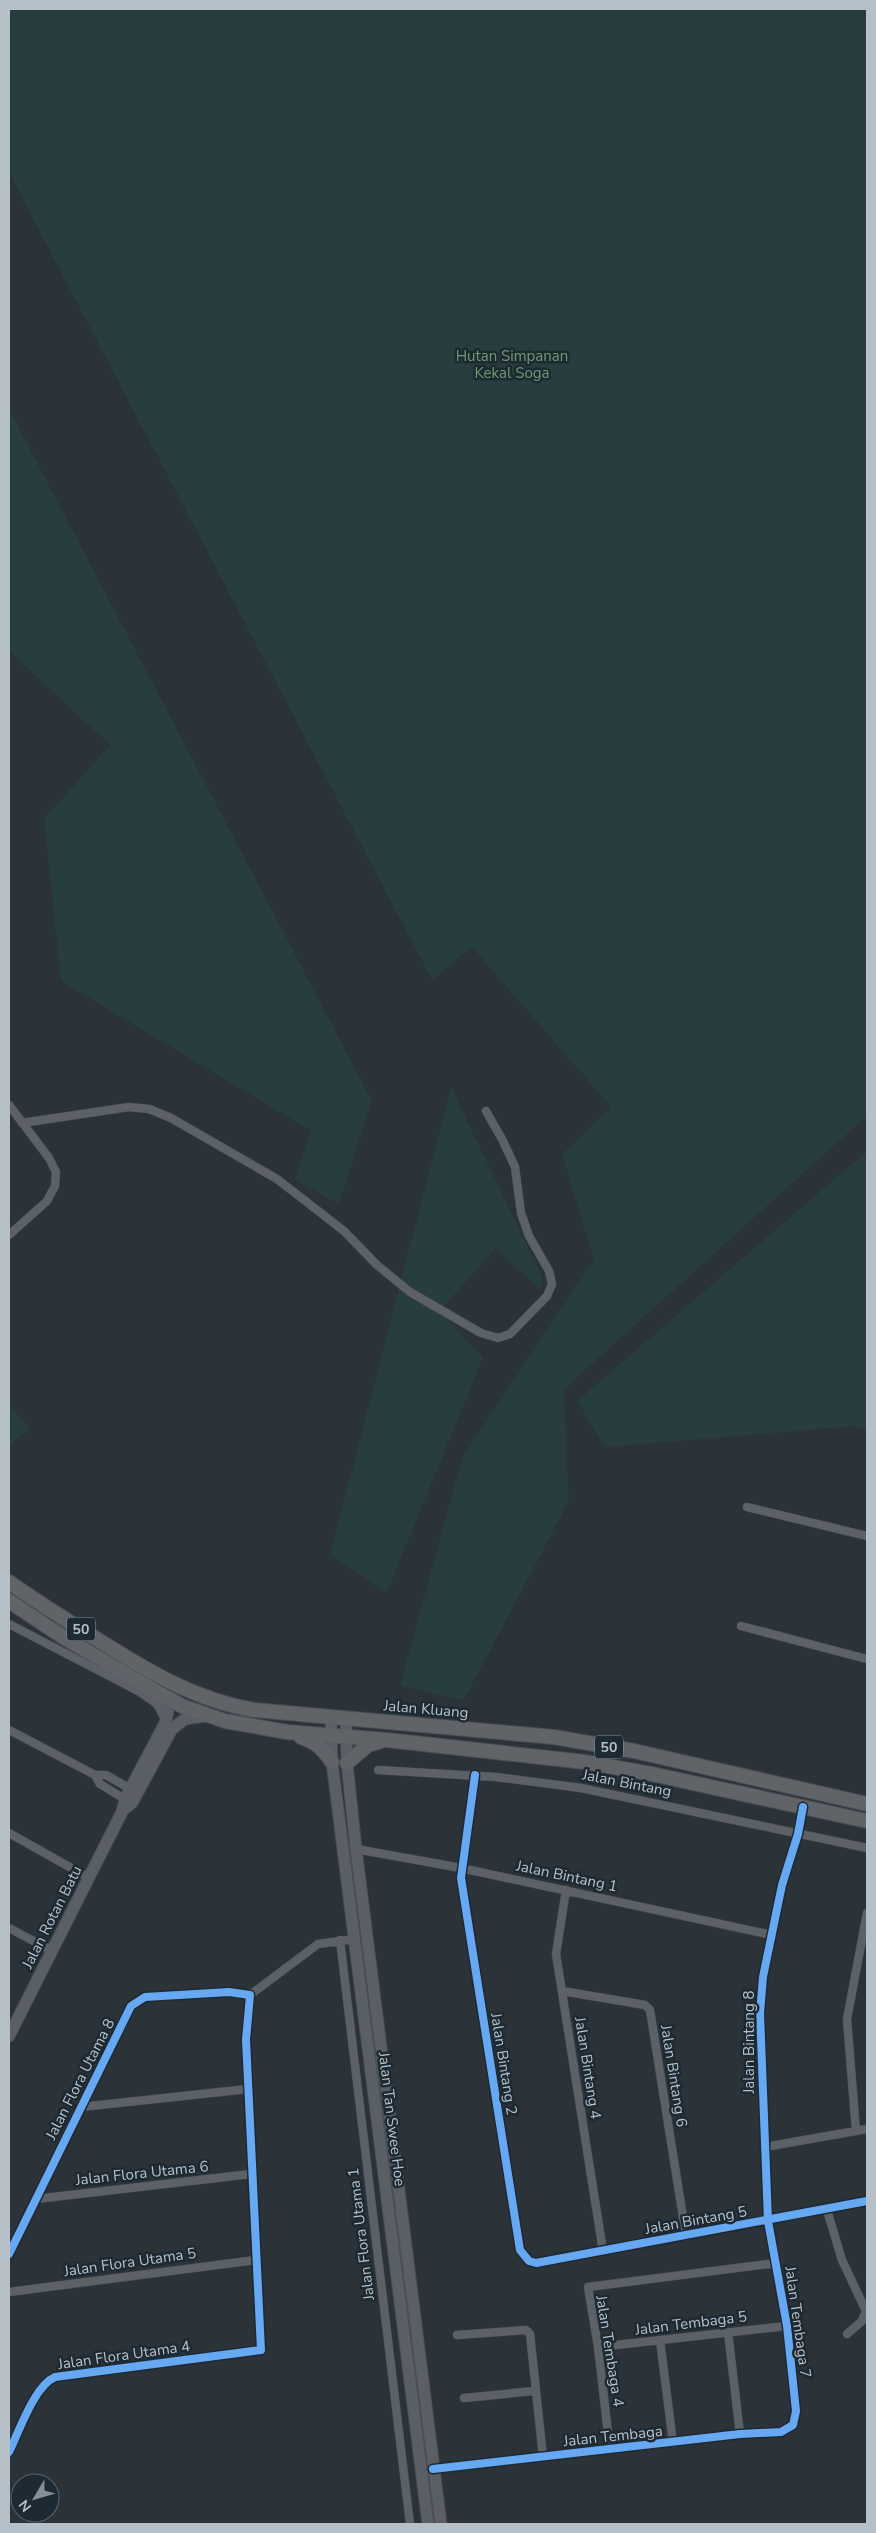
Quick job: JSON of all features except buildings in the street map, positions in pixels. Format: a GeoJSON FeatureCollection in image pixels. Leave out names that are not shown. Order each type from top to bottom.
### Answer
{"type":"FeatureCollection","features":[{"type":"Feature","properties":{"kind":"highway","name":"Jalan Kluang"},"geometry":{"type":"LineString","coordinates":[[9,1582],[104,1644],[192,1694],[233,1707],[554,1737],[634,1751],[867,1804]]}},
{"type":"Feature","properties":{"kind":"highway","name":"50"},"geometry":{"type":"LineString","coordinates":[[9,1601],[63,1637],[162,1695],[207,1716],[251,1727],[287,1732],[387,1740],[585,1762],[652,1774],[867,1821]]}},
{"type":"Feature","properties":{"kind":"highway"},"geometry":{"type":"LineString","coordinates":[[287,1732],[314,1742],[324,1750],[332,1762]]}},
{"type":"Feature","properties":{"kind":"highway"},"geometry":{"type":"LineString","coordinates":[[347,1763],[368,1745],[387,1740]]}},
{"type":"Feature","properties":{"kind":"main road"},"geometry":{"type":"LineString","coordinates":[[162,1695],[168,1711],[166,1721]]}},
{"type":"Feature","properties":{"kind":"main road","name":"Jalan Rotan Batu"},"geometry":{"type":"LineString","coordinates":[[9,2036],[12,2022],[52,1951],[122,1812],[172,1729],[185,1719],[207,1716]]}},
{"type":"Feature","properties":{"kind":"main road","name":"Jalan Tan Swee Hoe"},"geometry":{"type":"LineString","coordinates":[[331,1717],[332,1762],[428,2524]]}},
{"type":"Feature","properties":{"kind":"main road","name":"Jalan Tan Swee Hoe"},"geometry":{"type":"LineString","coordinates":[[346,1719],[347,1763],[356,1849],[441,2524]]}},
{"type":"Feature","properties":{"kind":"main road","name":"Jalan Rotan Batu"},"geometry":{"type":"LineString","coordinates":[[131,1796],[166,1721]]}},
{"type":"Feature","properties":{"kind":"street"},"geometry":{"type":"LineString","coordinates":[[9,1105],[49,1158],[56,1172],[55,1186],[46,1202],[9,1235]]}},
{"type":"Feature","properties":{"kind":"street"},"geometry":{"type":"LineString","coordinates":[[22,1123],[129,1107],[149,1109],[171,1118],[278,1179],[344,1231],[378,1265],[410,1292],[481,1333],[498,1338],[510,1334],[547,1296],[552,1284],[549,1270],[529,1236],[521,1214],[514,1167],[504,1141],[486,1111]]}},
{"type":"Feature","properties":{"kind":"street"},"geometry":{"type":"LineString","coordinates":[[747,1507],[867,1536]]}},
{"type":"Feature","properties":{"kind":"street"},"geometry":{"type":"LineString","coordinates":[[9,1624],[140,1692],[157,1704],[166,1721]]}},
{"type":"Feature","properties":{"kind":"street"},"geometry":{"type":"LineString","coordinates":[[741,1626],[867,1659]]}},
{"type":"Feature","properties":{"kind":"street"},"geometry":{"type":"LineString","coordinates":[[9,1730],[95,1775],[100,1784],[131,1796]]}},
{"type":"Feature","properties":{"kind":"street","name":"Jalan Bintang"},"geometry":{"type":"LineString","coordinates":[[378,1770],[475,1775],[581,1788],[867,1848]]}},
{"type":"Feature","properties":{"kind":"street","name":"Jalan Bintang 2"},"geometry":{"type":"LineString","coordinates":[[475,1775],[461,1878],[520,2250],[529,2261]]}},
{"type":"Feature","properties":{"kind":"street","name":"Jalan Bintang 8"},"geometry":{"type":"LineString","coordinates":[[768,2221],[760,2012],[763,1977],[782,1885],[798,1834],[802,1807]]}},
{"type":"Feature","properties":{"kind":"street"},"geometry":{"type":"LineString","coordinates":[[9,1833],[89,1878]]}},
{"type":"Feature","properties":{"kind":"street","name":"Jalan Bintang 1"},"geometry":{"type":"LineString","coordinates":[[356,1849],[462,1868],[772,1935]]}},
{"type":"Feature","properties":{"kind":"street","name":"Jalan Bintang 4"},"geometry":{"type":"LineString","coordinates":[[566,1890],[556,1948],[603,2251]]}},
{"type":"Feature","properties":{"kind":"street"},"geometry":{"type":"LineString","coordinates":[[856,2131],[846,2019],[867,1912]]}},
{"type":"Feature","properties":{"kind":"street"},"geometry":{"type":"LineString","coordinates":[[9,1928],[52,1951]]}},
{"type":"Feature","properties":{"kind":"street"},"geometry":{"type":"LineString","coordinates":[[256,2260],[246,2040],[250,1995],[318,1944],[355,1939]]}},
{"type":"Feature","properties":{"kind":"street","name":"Jalan Flora Utama 1"},"geometry":{"type":"LineString","coordinates":[[340,1940],[410,2524]]}},
{"type":"Feature","properties":{"kind":"street","name":"Jalan Bintang 6"},"geometry":{"type":"LineString","coordinates":[[562,1991],[646,2005],[650,2010],[686,2236]]}},
{"type":"Feature","properties":{"kind":"street","name":"Jalan Flora Utama 8"},"geometry":{"type":"LineString","coordinates":[[9,2254],[131,2006],[145,1997],[228,1992],[250,1995]]}},
{"type":"Feature","properties":{"kind":"street"},"geometry":{"type":"LineString","coordinates":[[81,2107],[248,2089]]}},
{"type":"Feature","properties":{"kind":"street"},"geometry":{"type":"LineString","coordinates":[[765,2147],[867,2129]]}},
{"type":"Feature","properties":{"kind":"street","name":"Jalan Flora Utama 6"},"geometry":{"type":"LineString","coordinates":[[36,2199],[251,2174]]}},
{"type":"Feature","properties":{"kind":"street","name":"Jalan Bintang 5"},"geometry":{"type":"LineString","coordinates":[[529,2261],[536,2263],[867,2201]]}},
{"type":"Feature","properties":{"kind":"street"},"geometry":{"type":"LineString","coordinates":[[826,2210],[842,2260],[866,2311],[862,2321],[847,2334]]}},
{"type":"Feature","properties":{"kind":"street","name":"Jalan Tembaga 7"},"geometry":{"type":"LineString","coordinates":[[768,2221],[787,2326],[796,2411],[793,2426]]}},
{"type":"Feature","properties":{"kind":"street","name":"Jalan Flora Utama 5"},"geometry":{"type":"LineString","coordinates":[[9,2292],[256,2260]]}},
{"type":"Feature","properties":{"kind":"street","name":"Jalan Flora Utama 4"},"geometry":{"type":"LineString","coordinates":[[9,2452],[36,2396],[48,2380],[71,2374],[261,2350],[262,2336],[256,2260]]}},
{"type":"Feature","properties":{"kind":"street","name":"Jalan Tembaga 4"},"geometry":{"type":"LineString","coordinates":[[610,2450],[598,2347],[587,2290],[588,2286],[776,2262]]}},
{"type":"Feature","properties":{"kind":"street","name":"Jalan Tembaga 5"},"geometry":{"type":"LineString","coordinates":[[598,2347],[787,2326]]}},
{"type":"Feature","properties":{"kind":"street"},"geometry":{"type":"LineString","coordinates":[[457,2335],[526,2330],[531,2337],[534,2391],[543,2457]]}},
{"type":"Feature","properties":{"kind":"street"},"geometry":{"type":"LineString","coordinates":[[728,2332],[740,2434]]}},
{"type":"Feature","properties":{"kind":"street"},"geometry":{"type":"LineString","coordinates":[[660,2340],[673,2443]]}},
{"type":"Feature","properties":{"kind":"street"},"geometry":{"type":"LineString","coordinates":[[464,2398],[534,2391]]}},
{"type":"Feature","properties":{"kind":"street","name":"Jalan Tembaga"},"geometry":{"type":"LineString","coordinates":[[433,2469],[740,2434],[781,2432],[793,2426]]}},
{"type":"Feature","properties":{"kind":"green space","name":"Hutan Simpanan Kekal Soga"},"geometry":{"type":"Polygon","coordinates":[[[9,9],[867,9],[867,1116],[564,1389],[569,1501],[464,1700],[400,1686],[462,1458],[594,1260],[562,1154],[611,1107],[472,947],[432,980],[9,173],[9,9]]]}},
{"type":"Feature","properties":{"kind":"green space"},"geometry":{"type":"Polygon","coordinates":[[[9,409],[372,1101],[339,1204],[295,1180],[311,1131],[61,981],[44,819],[110,745],[9,651],[9,409]]]}},
{"type":"Feature","properties":{"kind":"green space"},"geometry":{"type":"Polygon","coordinates":[[[451,1087],[543,1279],[540,1290],[496,1248],[440,1311],[483,1358],[387,1592],[330,1555],[451,1087]]]}},
{"type":"Feature","properties":{"kind":"green space"},"geometry":{"type":"Polygon","coordinates":[[[867,1151],[867,1430],[856,1426],[605,1447],[577,1401],[867,1151]]]}},
{"type":"Feature","properties":{"kind":"green space"},"geometry":{"type":"Polygon","coordinates":[[[9,1404],[30,1429],[9,1446],[9,1404]]]}},
{"type":"Feature","properties":{"kind":"cycle path"},"geometry":{"type":"LineString","coordinates":[[475,1775],[461,1878],[520,2250],[529,2261],[536,2263],[867,2201]]}},
{"type":"Feature","properties":{"kind":"cycle path"},"geometry":{"type":"LineString","coordinates":[[433,2469],[740,2434],[781,2432],[793,2425],[796,2411],[787,2326],[768,2221],[760,2013],[763,1977],[782,1885],[798,1834],[803,1807]]}},
{"type":"Feature","properties":{"kind":"cycle path"},"geometry":{"type":"LineString","coordinates":[[9,2254],[131,2006],[145,1997],[229,1992],[250,1995],[246,2040],[261,2350],[55,2377],[47,2382],[34,2399],[9,2452]]}}]}
